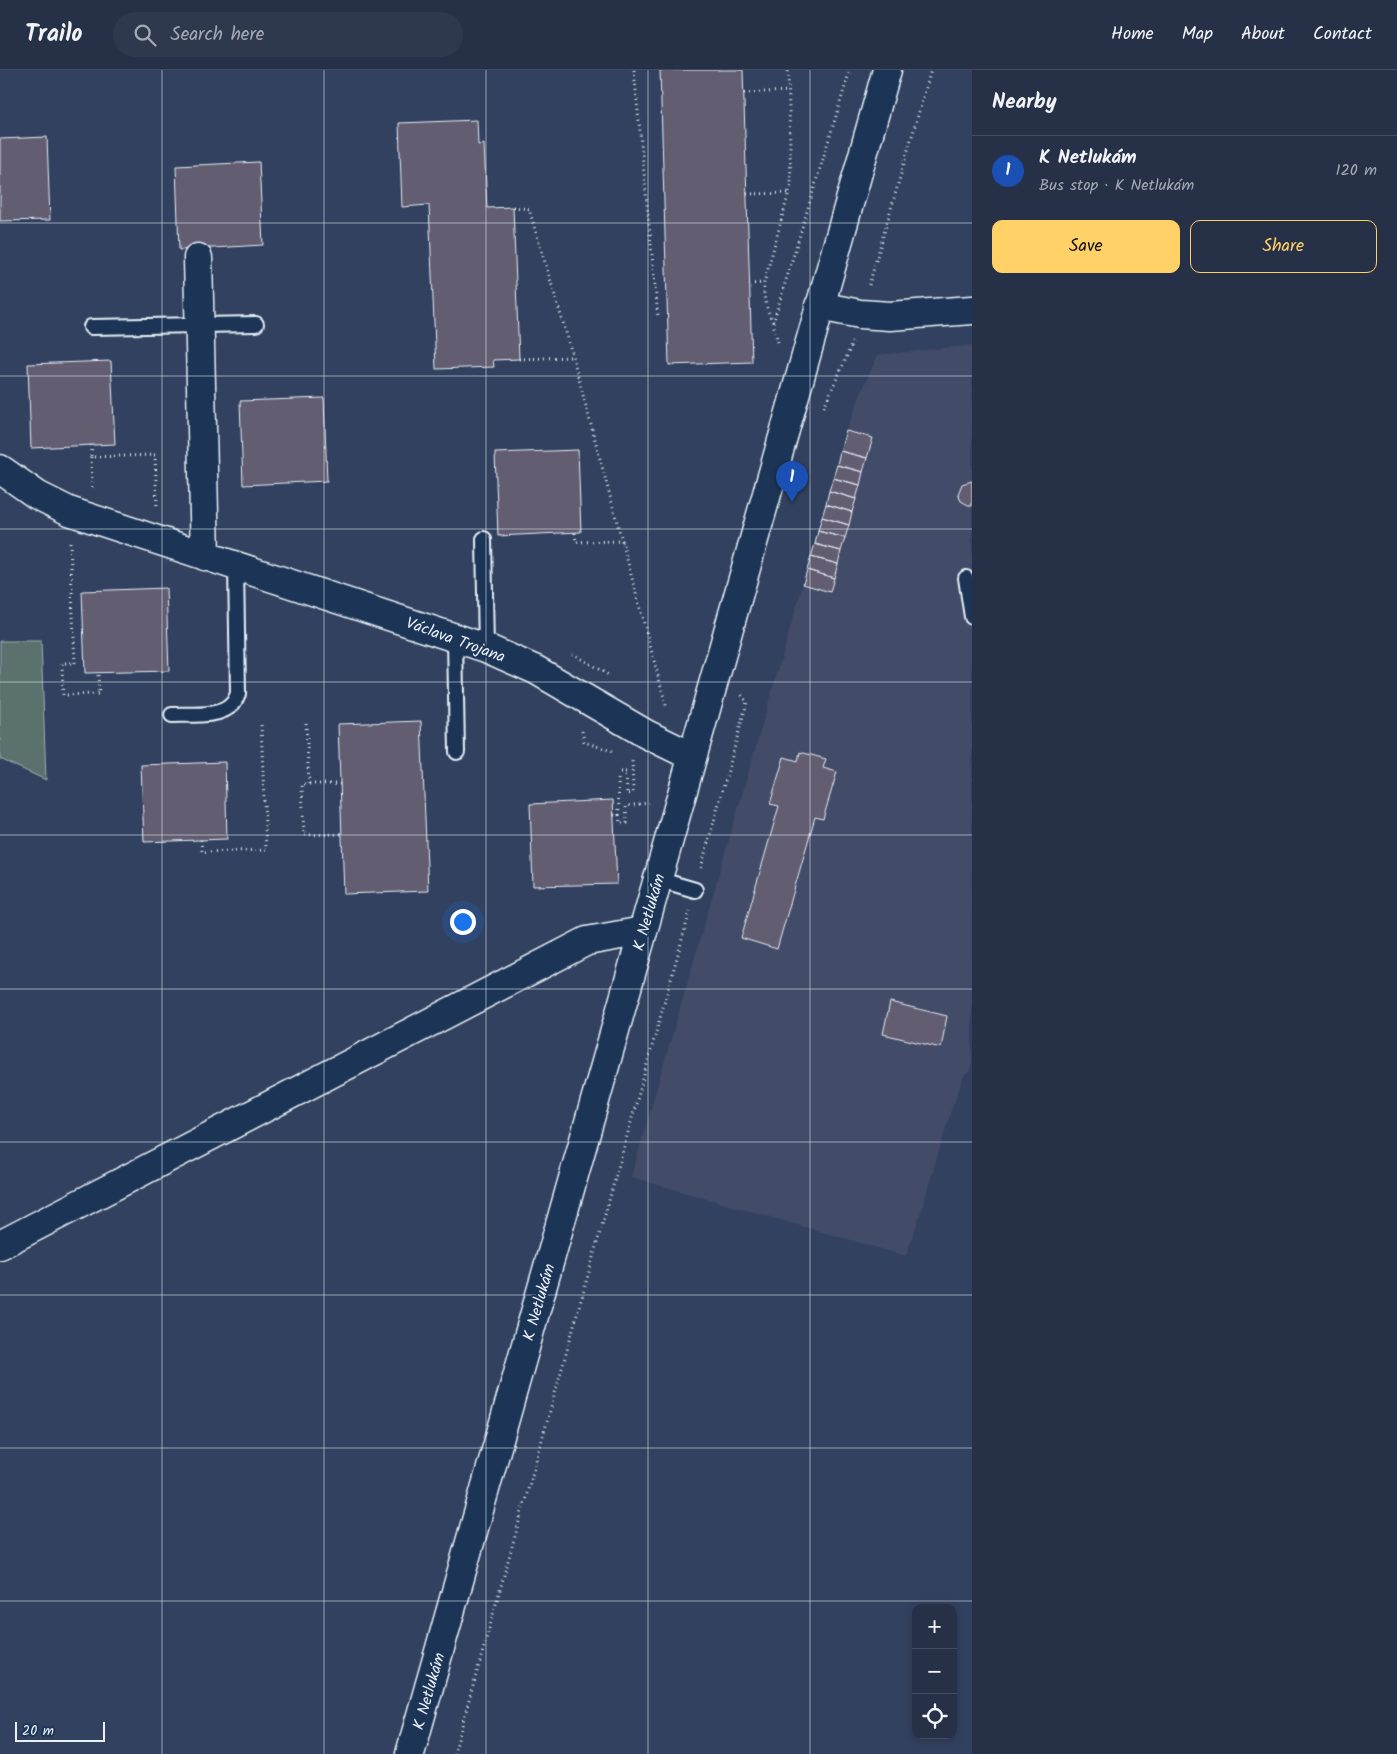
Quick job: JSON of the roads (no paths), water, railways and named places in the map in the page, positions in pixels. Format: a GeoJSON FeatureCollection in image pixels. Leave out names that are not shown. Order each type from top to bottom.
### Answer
{"type":"FeatureCollection","features":[{"type":"Feature","properties":{"kind":"street","name":"K Netlukám"},"geometry":{"type":"LineString","coordinates":[[410,1754],[887,70]]}},
{"type":"Feature","properties":{"kind":"street"},"geometry":{"type":"LineString","coordinates":[[198,258],[206,556]]}},
{"type":"Feature","properties":{"kind":"street"},"geometry":{"type":"LineString","coordinates":[[819,306],[860,314],[890,316],[972,310]]}},
{"type":"Feature","properties":{"kind":"street","name":"Václava Trojana"},"geometry":{"type":"LineString","coordinates":[[0,469],[37,495],[69,511],[486,648],[536,670],[646,734],[692,756]]}},
{"type":"Feature","properties":{"kind":"street"},"geometry":{"type":"LineString","coordinates":[[0,1245],[587,941],[643,931]]}},
{"type":"Feature","properties":{"kind":"lane"},"geometry":{"type":"LineString","coordinates":[[91,327],[256,324]]}},
{"type":"Feature","properties":{"kind":"lane"},"geometry":{"type":"LineString","coordinates":[[484,539],[486,648]]}},
{"type":"Feature","properties":{"kind":"lane"},"geometry":{"type":"LineString","coordinates":[[172,715],[221,712],[232,705],[238,694],[236,566]]}},
{"type":"Feature","properties":{"kind":"lane"},"geometry":{"type":"LineString","coordinates":[[966,578],[972,617]]}},
{"type":"Feature","properties":{"kind":"lane"},"geometry":{"type":"LineString","coordinates":[[455,638],[457,752]]}},
{"type":"Feature","properties":{"kind":"lane"},"geometry":{"type":"LineString","coordinates":[[657,879],[695,890]]}},
{"type":"Feature","properties":{"kind":"place","name":"K Netlukám"},"geometry":{"type":"Point","coordinates":[792,502]}}]}
